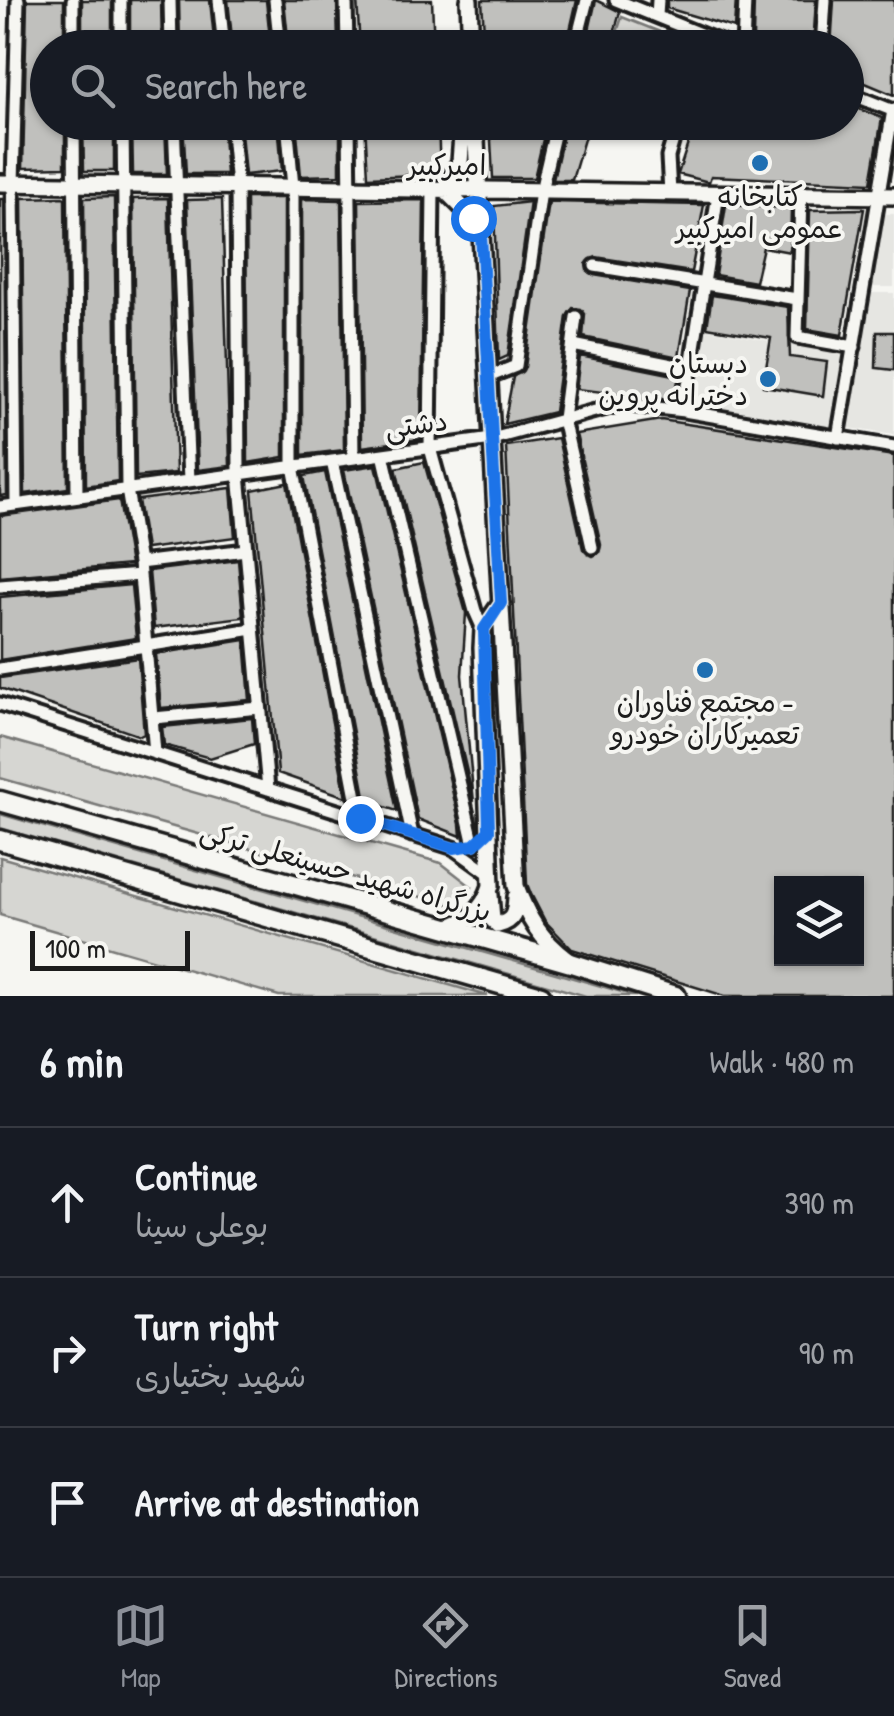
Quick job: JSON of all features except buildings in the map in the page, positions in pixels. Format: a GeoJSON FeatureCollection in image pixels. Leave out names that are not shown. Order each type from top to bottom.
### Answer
{"type":"FeatureCollection","features":[{"type":"Feature","properties":{"kind":"highway","name":"بزرگراه شهید حسینعلی ترکی"},"geometry":{"type":"LineString","coordinates":[[0,801],[676,996]]}},
{"type":"Feature","properties":{"kind":"highway"},"geometry":{"type":"LineString","coordinates":[[0,840],[542,996]]}},
{"type":"Feature","properties":{"kind":"main road"},"geometry":{"type":"LineString","coordinates":[[469,0],[470,30]]}},
{"type":"Feature","properties":{"kind":"main road"},"geometry":{"type":"LineString","coordinates":[[462,140],[460,162],[439,189],[473,218],[481,234]]}},
{"type":"Feature","properties":{"kind":"main road"},"geometry":{"type":"LineString","coordinates":[[476,140],[488,378],[492,439],[501,603],[516,886],[515,914],[509,922],[498,925],[492,920],[489,907],[484,629],[501,603]]}},
{"type":"Feature","properties":{"kind":"main road"},"geometry":{"type":"LineString","coordinates":[[477,154],[496,182],[510,190]]}},
{"type":"Feature","properties":{"kind":"main road","name":"امیرکبیر"},"geometry":{"type":"LineString","coordinates":[[7,183],[886,196]]}},
{"type":"Feature","properties":{"kind":"main road"},"geometry":{"type":"LineString","coordinates":[[446,928],[468,921],[478,910],[490,880]]}},
{"type":"Feature","properties":{"kind":"main road"},"geometry":{"type":"LineString","coordinates":[[516,886],[537,932],[571,963]]}},
{"type":"Feature","properties":{"kind":"street"},"geometry":{"type":"LineString","coordinates":[[16,504],[7,183],[18,0]]}},
{"type":"Feature","properties":{"kind":"street"},"geometry":{"type":"LineString","coordinates":[[73,0],[74,30]]}},
{"type":"Feature","properties":{"kind":"street"},"geometry":{"type":"LineString","coordinates":[[121,0],[122,30]]}},
{"type":"Feature","properties":{"kind":"street"},"geometry":{"type":"LineString","coordinates":[[170,0],[171,30]]}},
{"type":"Feature","properties":{"kind":"street"},"geometry":{"type":"LineString","coordinates":[[220,0],[222,30]]}},
{"type":"Feature","properties":{"kind":"street"},"geometry":{"type":"LineString","coordinates":[[276,0],[278,30]]}},
{"type":"Feature","properties":{"kind":"street"},"geometry":{"type":"LineString","coordinates":[[346,0],[347,30]]}},
{"type":"Feature","properties":{"kind":"street"},"geometry":{"type":"LineString","coordinates":[[580,30],[587,0]]}},
{"type":"Feature","properties":{"kind":"street"},"geometry":{"type":"LineString","coordinates":[[616,0],[691,30]]}},
{"type":"Feature","properties":{"kind":"street"},"geometry":{"type":"LineString","coordinates":[[657,16],[658,0]]}},
{"type":"Feature","properties":{"kind":"street"},"geometry":{"type":"LineString","coordinates":[[744,30],[745,0]]}},
{"type":"Feature","properties":{"kind":"street"},"geometry":{"type":"LineString","coordinates":[[823,30],[825,0]]}},
{"type":"Feature","properties":{"kind":"street"},"geometry":{"type":"LineString","coordinates":[[838,438],[886,196],[893,111],[864,99]]}},
{"type":"Feature","properties":{"kind":"street"},"geometry":{"type":"LineString","coordinates":[[74,140],[77,496]]}},
{"type":"Feature","properties":{"kind":"street"},"geometry":{"type":"LineString","coordinates":[[123,140],[126,490],[140,569],[155,753]]}},
{"type":"Feature","properties":{"kind":"street"},"geometry":{"type":"LineString","coordinates":[[175,140],[189,481]]}},
{"type":"Feature","properties":{"kind":"street"},"geometry":{"type":"LineString","coordinates":[[233,140],[237,186],[239,474],[268,789]]}},
{"type":"Feature","properties":{"kind":"street"},"geometry":{"type":"LineString","coordinates":[[289,140],[293,187],[293,466],[360,818]]}},
{"type":"Feature","properties":{"kind":"street"},"geometry":{"type":"LineString","coordinates":[[349,140],[353,458]]}},
{"type":"Feature","properties":{"kind":"street"},"geometry":{"type":"LineString","coordinates":[[488,378],[516,366],[541,191],[553,140]]}},
{"type":"Feature","properties":{"kind":"street"},"geometry":{"type":"LineString","coordinates":[[670,193],[668,158],[673,140]]}},
{"type":"Feature","properties":{"kind":"street"},"geometry":{"type":"LineString","coordinates":[[439,189],[430,448],[475,612],[484,629]]}},
{"type":"Feature","properties":{"kind":"street"},"geometry":{"type":"LineString","coordinates":[[684,411],[718,194]]}},
{"type":"Feature","properties":{"kind":"street"},"geometry":{"type":"LineString","coordinates":[[800,195],[797,337],[854,347]]}},
{"type":"Feature","properties":{"kind":"street"},"geometry":{"type":"LineString","coordinates":[[595,266],[797,299]]}},
{"type":"Feature","properties":{"kind":"street"},"geometry":{"type":"LineString","coordinates":[[576,316],[563,419],[592,548]]}},
{"type":"Feature","properties":{"kind":"street"},"geometry":{"type":"LineString","coordinates":[[572,345],[692,369]]}},
{"type":"Feature","properties":{"kind":"street","name":"دشتی"},"geometry":{"type":"LineString","coordinates":[[0,507],[492,439],[621,404],[894,446]]}},
{"type":"Feature","properties":{"kind":"street"},"geometry":{"type":"LineString","coordinates":[[382,454],[474,845]]}},
{"type":"Feature","properties":{"kind":"street"},"geometry":{"type":"LineString","coordinates":[[332,461],[412,835]]}},
{"type":"Feature","properties":{"kind":"street"},"geometry":{"type":"LineString","coordinates":[[0,586],[140,569],[246,550]]}},
{"type":"Feature","properties":{"kind":"street"},"geometry":{"type":"LineString","coordinates":[[0,669],[253,629]]}},
{"type":"Feature","properties":{"kind":"street"},"geometry":{"type":"LineString","coordinates":[[0,704],[454,848],[490,880]]}},
{"type":"Feature","properties":{"kind":"street"},"geometry":{"type":"LineString","coordinates":[[154,718],[260,708]]}},
{"type":"Feature","properties":{"kind":"street"},"geometry":{"type":"LineString","coordinates":[[454,848],[474,845],[489,831]]}},
{"type":"Feature","properties":{"kind":"shaded area"},"geometry":{"type":"Polygon","coordinates":[[[622,17],[655,30],[618,30],[622,17]]]}},
{"type":"Feature","properties":{"kind":"shaded area"},"geometry":{"type":"Polygon","coordinates":[[[883,214],[894,214],[894,287],[870,287],[883,214]]]}},
{"type":"Feature","properties":{"kind":"shaded area"},"geometry":{"type":"Polygon","coordinates":[[[870,293],[894,293],[894,435],[848,428],[870,293]]]}},
{"type":"Feature","properties":{"kind":"shaded area","name":"دبستان دخترانه پروین"},"geometry":{"type":"Polygon","coordinates":[[[707,329],[842,354],[832,428],[692,404],[707,329]]]}},
{"type":"Feature","properties":{"kind":"shaded area"},"geometry":{"type":"Polygon","coordinates":[[[0,737],[441,863],[472,887],[457,907],[0,778],[0,737]]]}},
{"type":"Feature","properties":{"kind":"shaded area"},"geometry":{"type":"Polygon","coordinates":[[[0,814],[636,996],[586,996],[0,828],[0,814]]]}},
{"type":"Feature","properties":{"kind":"shaded area"},"geometry":{"type":"Polygon","coordinates":[[[0,857],[488,996],[279,996],[0,915],[0,857]]]}},
{"type":"Feature","properties":{"kind":"place","name":"کتابخانه عمومی امیرکبیر"},"geometry":{"type":"Point","coordinates":[760,163]}},
{"type":"Feature","properties":{"kind":"place","name":"دبستان دخترانه پروین"},"geometry":{"type":"Point","coordinates":[768,379]}},
{"type":"Feature","properties":{"kind":"place","name":"مجتمع فناوران - تعمیرکاران خودرو"},"geometry":{"type":"Point","coordinates":[705,670]}},
{"type":"Feature","properties":{"kind":"route"},"geometry":{"type":"LineString","coordinates":[[360,818],[454,848],[474,845],[489,831],[482,648],[484,629],[501,603],[481,234],[473,218]]}}]}
